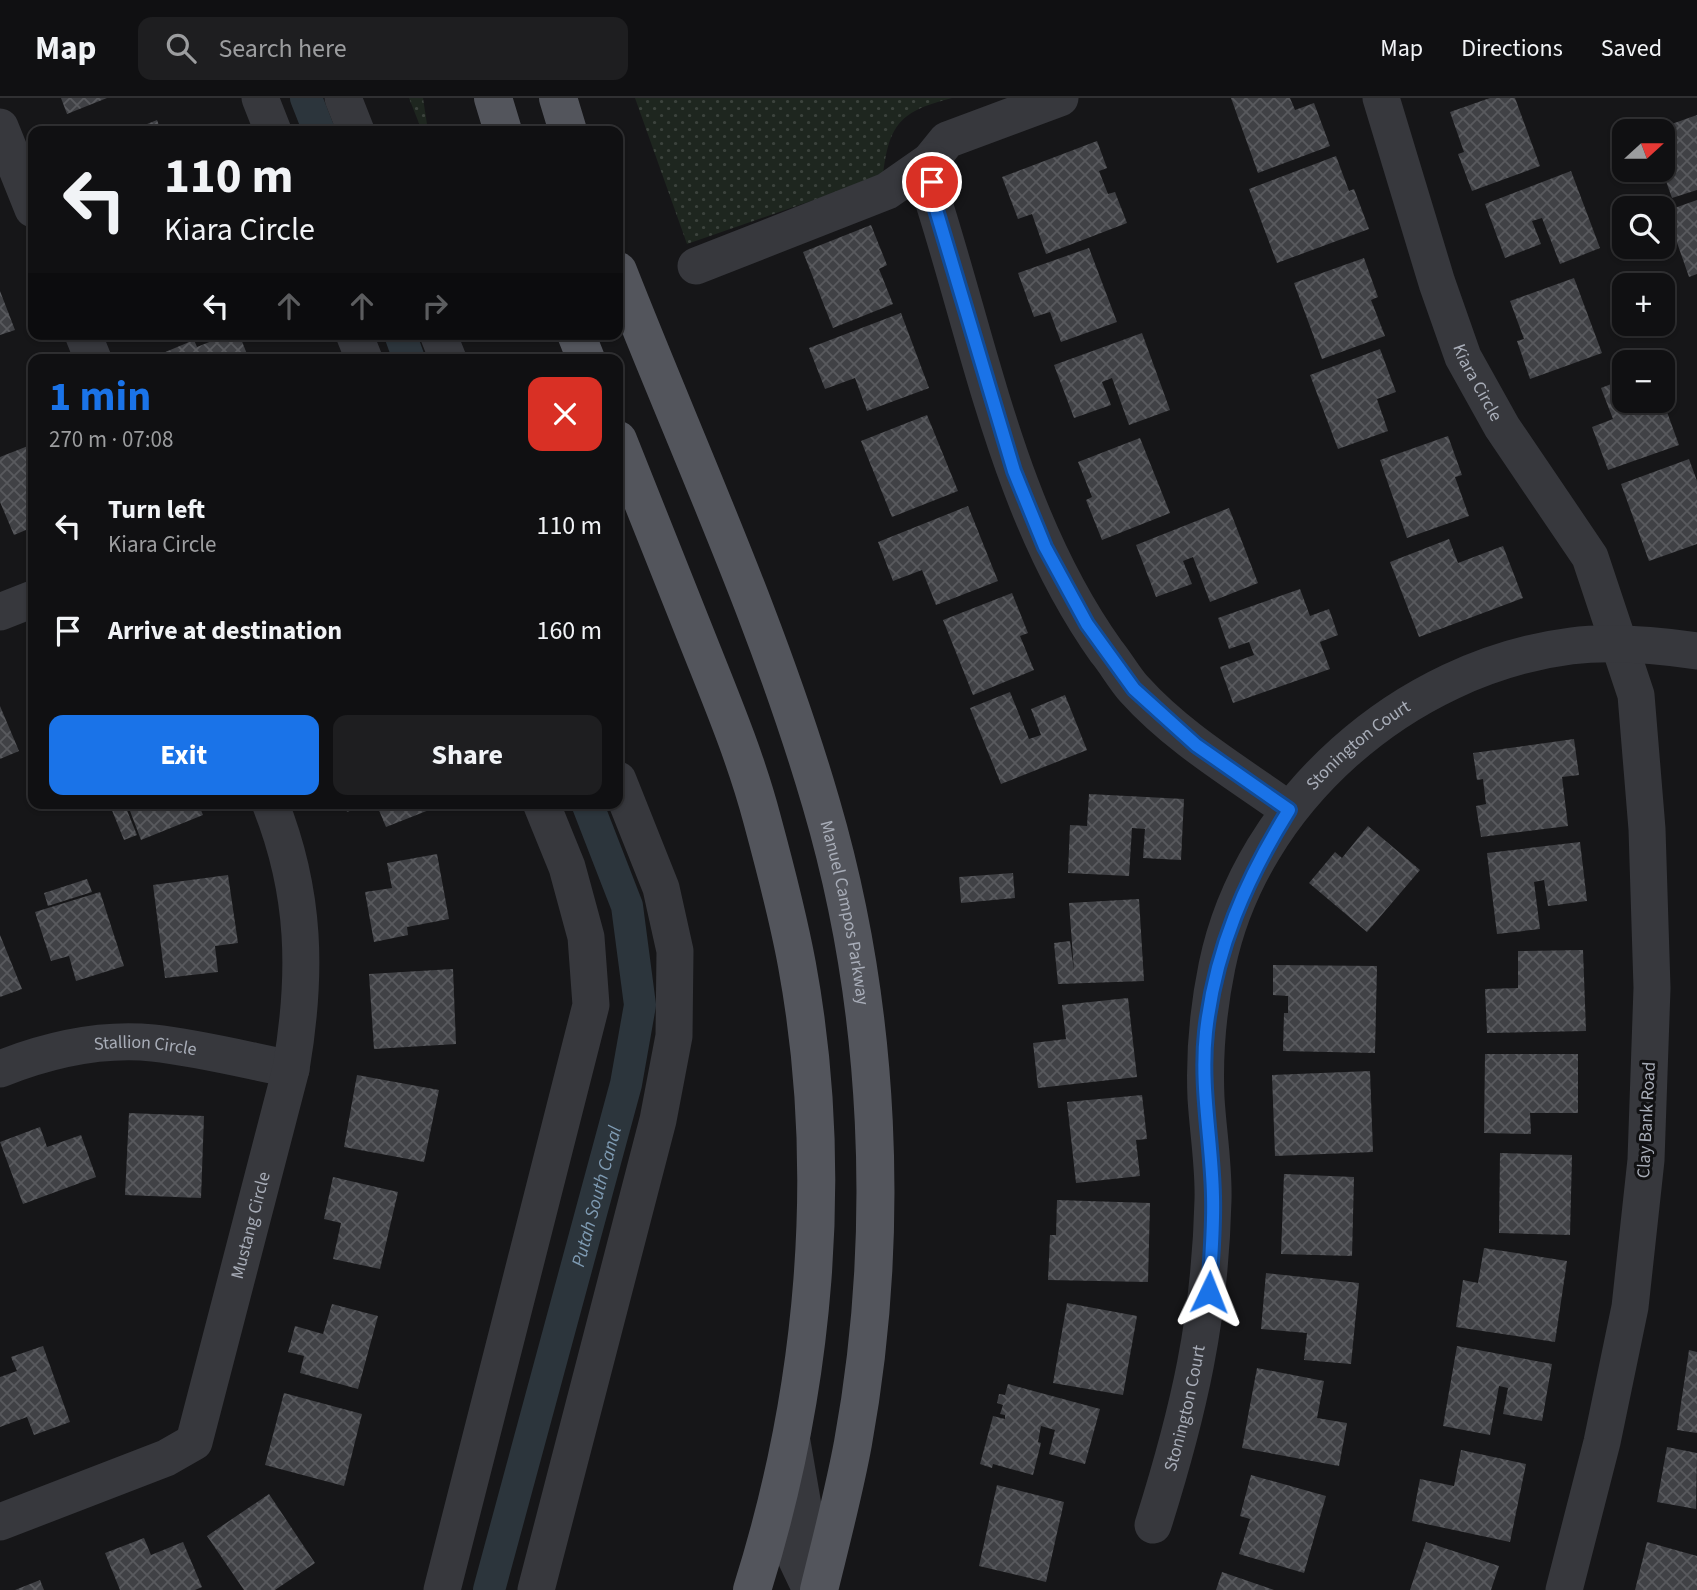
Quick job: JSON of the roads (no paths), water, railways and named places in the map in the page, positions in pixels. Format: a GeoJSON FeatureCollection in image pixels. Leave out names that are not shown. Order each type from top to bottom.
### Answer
{"type":"FeatureCollection","features":[{"type":"Feature","properties":{"kind":"main road"},"geometry":{"type":"LineString","coordinates":[[493,98],[501,126]]}},
{"type":"Feature","properties":{"kind":"main road"},"geometry":{"type":"LineString","coordinates":[[558,98],[566,126]]}},
{"type":"Feature","properties":{"kind":"main road","name":"Manuel Campos Parkway"},"geometry":{"type":"LineString","coordinates":[[623,284],[795,719],[822,807],[855,954],[866,1030],[873,1133],[874,1253],[866,1348],[853,1442],[819,1590]]}},
{"type":"Feature","properties":{"kind":"main road"},"geometry":{"type":"LineString","coordinates":[[623,453],[738,741],[762,818],[797,964],[810,1063],[816,1153],[812,1289],[792,1442],[752,1590]]}},
{"type":"Feature","properties":{"kind":"street"},"geometry":{"type":"LineString","coordinates":[[260,98],[271,126]]}},
{"type":"Feature","properties":{"kind":"street"},"geometry":{"type":"LineString","coordinates":[[343,98],[354,126]]}},
{"type":"Feature","properties":{"kind":"street"},"geometry":{"type":"LineString","coordinates":[[696,266],[887,191],[930,161],[947,140],[1060,98]]}},
{"type":"Feature","properties":{"kind":"street","name":"Kiara Circle"},"geometry":{"type":"LineString","coordinates":[[1381,98],[1437,284],[1463,357],[1502,427],[1547,489],[1590,556],[1620,645]]}},
{"type":"Feature","properties":{"kind":"street"},"geometry":{"type":"LineString","coordinates":[[0,127],[8,170],[28,201]]}},
{"type":"Feature","properties":{"kind":"street"},"geometry":{"type":"LineString","coordinates":[[930,161],[934,203],[1014,471],[1045,547],[1087,624],[1134,689],[1196,745],[1289,810]]}},
{"type":"Feature","properties":{"kind":"street"},"geometry":{"type":"LineString","coordinates":[[0,612],[28,601]]}},
{"type":"Feature","properties":{"kind":"street","name":"Clay Bank Road"},"geometry":{"type":"LineString","coordinates":[[1564,1590],[1602,1443],[1630,1307],[1646,1160],[1652,988],[1647,829],[1636,695],[1620,645]]}},
{"type":"Feature","properties":{"kind":"street","name":"Stonington Court"},"geometry":{"type":"LineString","coordinates":[[1153,1525],[1183,1430],[1209,1292],[1213,1196],[1206,1097],[1206,1033],[1218,963],[1236,909],[1264,850],[1289,810],[1324,771],[1383,720],[1447,683],[1502,662],[1572,646],[1658,645],[1697,651]]}},
{"type":"Feature","properties":{"kind":"street"},"geometry":{"type":"LineString","coordinates":[[536,1590],[657,1120],[674,1036],[676,951],[661,888],[623,793]]}},
{"type":"Feature","properties":{"kind":"street","name":"Mustang Circle"},"geometry":{"type":"LineString","coordinates":[[0,1521],[166,1458],[194,1442],[291,1069],[301,1009],[302,939],[295,879],[272,809]]}},
{"type":"Feature","properties":{"kind":"street"},"geometry":{"type":"LineString","coordinates":[[442,1590],[592,1005],[586,937],[566,867],[543,809]]}},
{"type":"Feature","properties":{"kind":"street","name":"Stallion Circle"},"geometry":{"type":"LineString","coordinates":[[0,1069],[32,1056],[88,1045],[152,1043],[291,1069]]}},
{"type":"Feature","properties":{"kind":"street"},"geometry":{"type":"LineString","coordinates":[[792,1442],[804,1512],[795,1556],[811,1590]]}},
{"type":"Feature","properties":{"kind":"waterway","name":"Putah South Canal"},"geometry":{"type":"LineString","coordinates":[[306,98],[317,126]]}},
{"type":"Feature","properties":{"kind":"waterway","name":"Putah South Canal"},"geometry":{"type":"LineString","coordinates":[[402,340],[407,354]]}},
{"type":"Feature","properties":{"kind":"waterway","name":"Putah South Canal"},"geometry":{"type":"LineString","coordinates":[[489,1590],[626,1084],[640,1005],[627,906],[589,809]]}}]}
